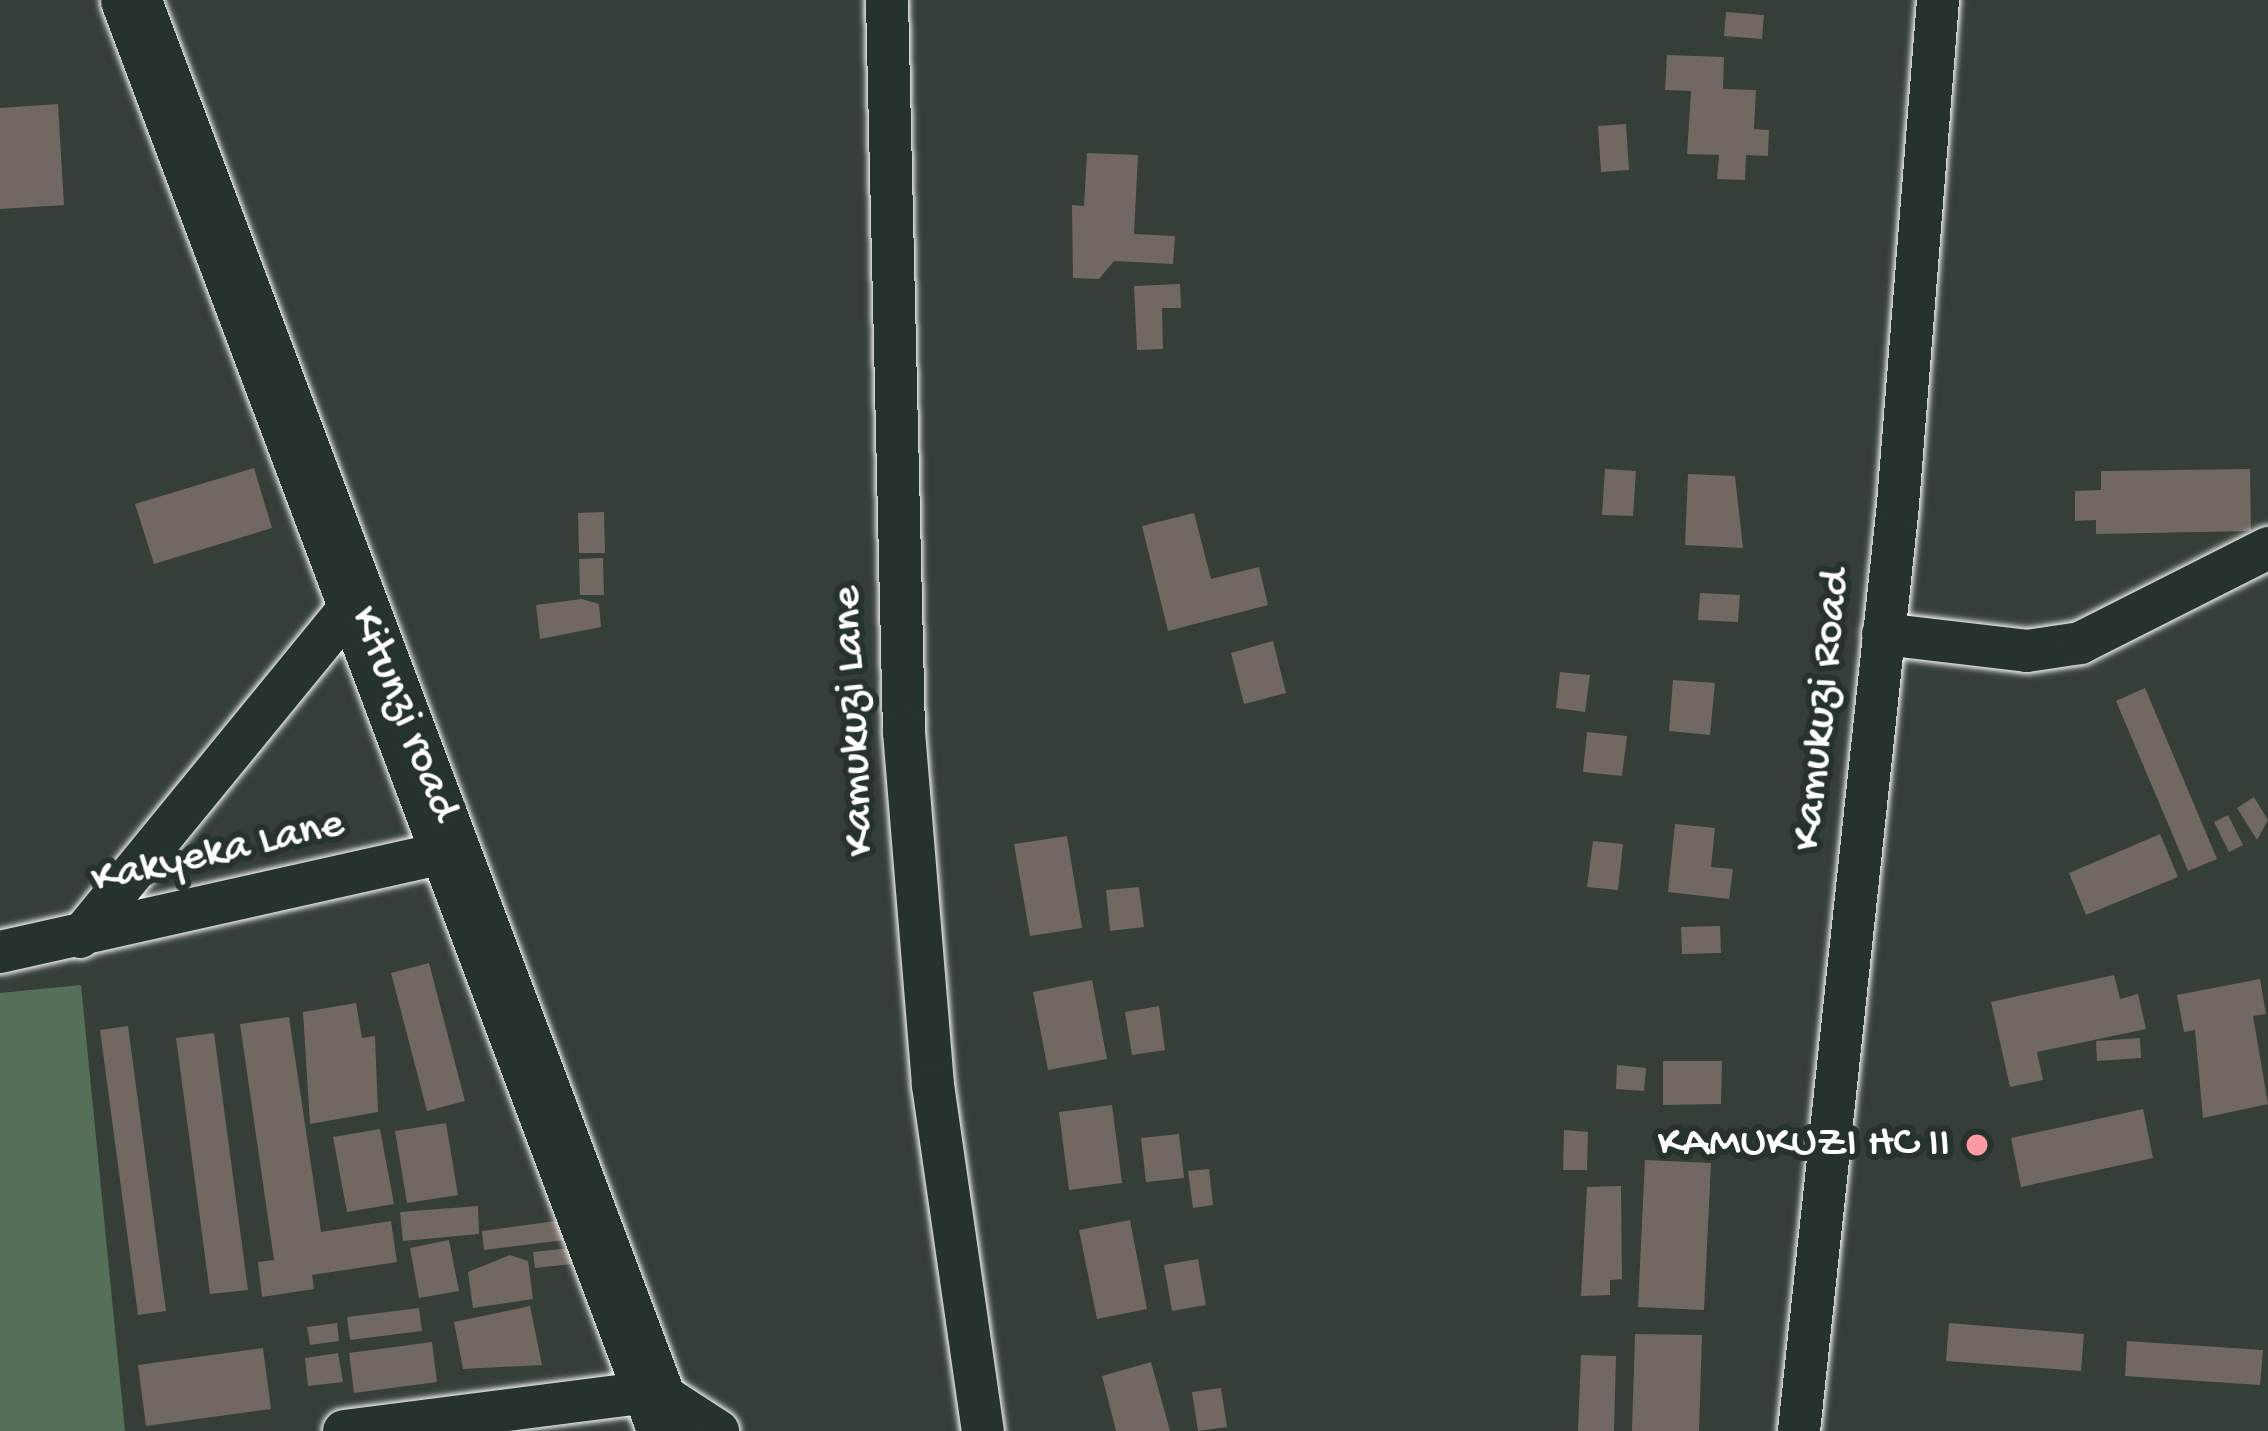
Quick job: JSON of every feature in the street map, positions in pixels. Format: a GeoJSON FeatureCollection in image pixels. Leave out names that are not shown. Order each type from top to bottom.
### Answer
{"type":"FeatureCollection","features":[{"type":"Feature","properties":{"kind":"street","name":"Kitunzi road"},"geometry":{"type":"LineString","coordinates":[[131,0],[356,600],[458,850],[662,1411]]}},
{"type":"Feature","properties":{"kind":"street","name":"Kamukuzi Lane"},"geometry":{"type":"LineString","coordinates":[[887,0],[904,732],[933,1085],[983,1431]]}},
{"type":"Feature","properties":{"kind":"street","name":"Kamukuzi Road"},"geometry":{"type":"LineString","coordinates":[[1798,1431],[1883,634],[1938,0]]}},
{"type":"Feature","properties":{"kind":"street"},"geometry":{"type":"LineString","coordinates":[[1883,634],[2027,651],[2080,643],[2268,548]]}},
{"type":"Feature","properties":{"kind":"street"},"geometry":{"type":"LineString","coordinates":[[80,938],[356,600]]}},
{"type":"Feature","properties":{"kind":"street","name":"Kakyeka Lane"},"geometry":{"type":"LineString","coordinates":[[0,952],[80,938],[458,850]]}},
{"type":"Feature","properties":{"kind":"street"},"geometry":{"type":"LineString","coordinates":[[344,1431],[662,1411],[718,1431]]}},
{"type":"Feature","properties":{"kind":"green space"},"geometry":{"type":"Polygon","coordinates":[[[81,985],[125,1431],[0,1431],[0,993],[81,985]]]}},
{"type":"Feature","properties":{"kind":"building"},"geometry":{"type":"Polygon","coordinates":[[[1726,12],[1764,15],[1762,39],[1724,36],[1726,12]]]}},
{"type":"Feature","properties":{"kind":"building"},"geometry":{"type":"Polygon","coordinates":[[[1667,55],[1724,57],[1723,89],[1756,90],[1754,129],[1769,130],[1768,156],[1746,155],[1745,180],[1717,179],[1719,155],[1687,154],[1691,91],[1665,90],[1667,55]]]}},
{"type":"Feature","properties":{"kind":"building"},"geometry":{"type":"Polygon","coordinates":[[[58,104],[64,205],[0,209],[0,108],[58,104]]]}},
{"type":"Feature","properties":{"kind":"building"},"geometry":{"type":"Polygon","coordinates":[[[1626,124],[1629,170],[1601,172],[1598,126],[1626,124]]]}},
{"type":"Feature","properties":{"kind":"building"},"geometry":{"type":"Polygon","coordinates":[[[1087,153],[1138,155],[1134,234],[1175,236],[1173,264],[1114,261],[1099,279],[1073,278],[1072,205],[1084,206],[1087,153]]]}},
{"type":"Feature","properties":{"kind":"building"},"geometry":{"type":"Polygon","coordinates":[[[1180,284],[1181,308],[1162,308],[1163,349],[1137,350],[1134,286],[1180,284]]]}},
{"type":"Feature","properties":{"kind":"building"},"geometry":{"type":"Polygon","coordinates":[[[254,468],[272,528],[154,564],[135,504],[254,468]]]}},
{"type":"Feature","properties":{"kind":"building"},"geometry":{"type":"Polygon","coordinates":[[[1605,469],[1636,471],[1633,516],[1602,515],[1605,469]]]}},
{"type":"Feature","properties":{"kind":"building"},"geometry":{"type":"Polygon","coordinates":[[[2250,469],[2251,531],[2096,534],[2096,520],[2075,521],[2075,491],[2101,490],[2101,471],[2250,469]]]}},
{"type":"Feature","properties":{"kind":"building"},"geometry":{"type":"Polygon","coordinates":[[[1688,474],[1735,476],[1743,548],[1685,545],[1688,474]]]}},
{"type":"Feature","properties":{"kind":"building"},"geometry":{"type":"Polygon","coordinates":[[[604,512],[605,553],[579,553],[578,513],[604,512]]]}},
{"type":"Feature","properties":{"kind":"building"},"geometry":{"type":"Polygon","coordinates":[[[1194,513],[1211,579],[1259,567],[1268,605],[1168,631],[1142,526],[1194,513]]]}},
{"type":"Feature","properties":{"kind":"building"},"geometry":{"type":"Polygon","coordinates":[[[603,558],[604,595],[580,595],[579,559],[603,558]]]}},
{"type":"Feature","properties":{"kind":"building"},"geometry":{"type":"Polygon","coordinates":[[[1700,593],[1740,595],[1738,622],[1698,620],[1700,593]]]}},
{"type":"Feature","properties":{"kind":"building"},"geometry":{"type":"Polygon","coordinates":[[[582,599],[599,604],[601,627],[540,639],[536,605],[582,599]]]}},
{"type":"Feature","properties":{"kind":"building"},"geometry":{"type":"Polygon","coordinates":[[[1273,641],[1286,693],[1244,704],[1231,653],[1273,641]]]}},
{"type":"Feature","properties":{"kind":"building"},"geometry":{"type":"Polygon","coordinates":[[[1560,672],[1590,675],[1585,712],[1556,708],[1560,672]]]}},
{"type":"Feature","properties":{"kind":"building"},"geometry":{"type":"Polygon","coordinates":[[[1673,680],[1715,683],[1710,735],[1669,731],[1673,680]]]}},
{"type":"Feature","properties":{"kind":"building"},"geometry":{"type":"Polygon","coordinates":[[[2145,688],[2217,859],[2188,871],[2116,701],[2145,688]]]}},
{"type":"Feature","properties":{"kind":"building"},"geometry":{"type":"Polygon","coordinates":[[[1587,732],[1627,736],[1622,776],[1583,772],[1587,732]]]}},
{"type":"Feature","properties":{"kind":"building"},"geometry":{"type":"Polygon","coordinates":[[[2254,797],[2268,820],[2257,840],[2237,808],[2254,797]]]}},
{"type":"Feature","properties":{"kind":"building"},"geometry":{"type":"Polygon","coordinates":[[[2228,815],[2243,845],[2229,852],[2214,822],[2228,815]]]}},
{"type":"Feature","properties":{"kind":"building"},"geometry":{"type":"Polygon","coordinates":[[[1675,824],[1715,828],[1711,867],[1733,869],[1729,899],[1668,892],[1675,824]]]}},
{"type":"Feature","properties":{"kind":"building"},"geometry":{"type":"Polygon","coordinates":[[[2160,834],[2178,877],[2086,915],[2069,873],[2160,834]]]}},
{"type":"Feature","properties":{"kind":"building"},"geometry":{"type":"Polygon","coordinates":[[[1067,836],[1082,928],[1030,936],[1014,844],[1067,836]]]}},
{"type":"Feature","properties":{"kind":"building"},"geometry":{"type":"Polygon","coordinates":[[[1593,841],[1623,844],[1618,890],[1587,887],[1593,841]]]}},
{"type":"Feature","properties":{"kind":"building"},"geometry":{"type":"Polygon","coordinates":[[[1139,887],[1144,927],[1110,931],[1106,890],[1139,887]]]}},
{"type":"Feature","properties":{"kind":"building"},"geometry":{"type":"Polygon","coordinates":[[[1720,926],[1721,953],[1682,954],[1681,927],[1720,926]]]}},
{"type":"Feature","properties":{"kind":"building"},"geometry":{"type":"Polygon","coordinates":[[[429,963],[465,1101],[427,1111],[391,973],[429,963]]]}},
{"type":"Feature","properties":{"kind":"building"},"geometry":{"type":"Polygon","coordinates":[[[2114,975],[2120,999],[2138,994],[2146,1029],[2037,1052],[2043,1080],[2010,1087],[1991,1002],[2114,975]]]}},
{"type":"Feature","properties":{"kind":"building"},"geometry":{"type":"Polygon","coordinates":[[[2260,979],[2266,1014],[2253,1016],[2268,1104],[2203,1118],[2195,1030],[2184,1032],[2177,995],[2260,979]]]}},
{"type":"Feature","properties":{"kind":"building"},"geometry":{"type":"Polygon","coordinates":[[[1092,980],[1107,1059],[1048,1070],[1033,992],[1092,980]]]}},
{"type":"Feature","properties":{"kind":"building"},"geometry":{"type":"Polygon","coordinates":[[[356,1003],[362,1038],[375,1036],[378,1112],[310,1124],[303,1012],[356,1003]]]}},
{"type":"Feature","properties":{"kind":"building"},"geometry":{"type":"Polygon","coordinates":[[[1159,1006],[1165,1050],[1132,1055],[1125,1012],[1159,1006]]]}},
{"type":"Feature","properties":{"kind":"building"},"geometry":{"type":"Polygon","coordinates":[[[289,1017],[321,1232],[391,1221],[397,1262],[312,1275],[314,1289],[262,1297],[258,1262],[274,1260],[240,1024],[289,1017]]]}},
{"type":"Feature","properties":{"kind":"building"},"geometry":{"type":"Polygon","coordinates":[[[128,1026],[166,1311],[138,1315],[100,1030],[128,1026]]]}},
{"type":"Feature","properties":{"kind":"building"},"geometry":{"type":"Polygon","coordinates":[[[214,1033],[248,1290],[210,1294],[176,1038],[214,1033]]]}},
{"type":"Feature","properties":{"kind":"building"},"geometry":{"type":"Polygon","coordinates":[[[2140,1038],[2141,1058],[2097,1061],[2096,1041],[2140,1038]]]}},
{"type":"Feature","properties":{"kind":"building"},"geometry":{"type":"Polygon","coordinates":[[[1663,1061],[1722,1061],[1721,1104],[1663,1105],[1663,1061]]]}},
{"type":"Feature","properties":{"kind":"building"},"geometry":{"type":"Polygon","coordinates":[[[1617,1065],[1646,1068],[1644,1091],[1616,1089],[1617,1065]]]}},
{"type":"Feature","properties":{"kind":"building"},"geometry":{"type":"Polygon","coordinates":[[[1112,1105],[1122,1183],[1069,1190],[1059,1112],[1112,1105]]]}},
{"type":"Feature","properties":{"kind":"building"},"geometry":{"type":"Polygon","coordinates":[[[2143,1109],[2153,1158],[2021,1187],[2011,1138],[2143,1109]]]}},
{"type":"Feature","properties":{"kind":"building"},"geometry":{"type":"Polygon","coordinates":[[[446,1123],[458,1195],[407,1203],[395,1131],[446,1123]]]}},
{"type":"Feature","properties":{"kind":"building"},"geometry":{"type":"Polygon","coordinates":[[[380,1129],[394,1204],[347,1212],[333,1137],[380,1129]]]}},
{"type":"Feature","properties":{"kind":"building"},"geometry":{"type":"Polygon","coordinates":[[[1564,1130],[1588,1132],[1587,1170],[1563,1170],[1564,1130]]]}},
{"type":"Feature","properties":{"kind":"building"},"geometry":{"type":"Polygon","coordinates":[[[1179,1134],[1184,1178],[1146,1182],[1141,1138],[1179,1134]]]}},
{"type":"Feature","properties":{"kind":"building"},"geometry":{"type":"Polygon","coordinates":[[[1645,1160],[1711,1163],[1704,1310],[1638,1307],[1645,1160]]]}},
{"type":"Feature","properties":{"kind":"building"},"geometry":{"type":"Polygon","coordinates":[[[1209,1169],[1213,1205],[1193,1208],[1188,1171],[1209,1169]]]}},
{"type":"Feature","properties":{"kind":"building"},"geometry":{"type":"Polygon","coordinates":[[[1621,1186],[1622,1279],[1610,1280],[1610,1295],[1581,1296],[1587,1187],[1621,1186]]]}},
{"type":"Feature","properties":{"kind":"building"},"geometry":{"type":"Polygon","coordinates":[[[478,1206],[479,1234],[403,1241],[400,1212],[478,1206]]]}},
{"type":"Feature","properties":{"kind":"building"},"geometry":{"type":"Polygon","coordinates":[[[563,1220],[565,1240],[484,1250],[482,1231],[563,1220]]]}},
{"type":"Feature","properties":{"kind":"building"},"geometry":{"type":"Polygon","coordinates":[[[1130,1220],[1147,1309],[1097,1319],[1079,1230],[1130,1220]]]}},
{"type":"Feature","properties":{"kind":"building"},"geometry":{"type":"Polygon","coordinates":[[[449,1240],[459,1291],[419,1298],[410,1248],[449,1240]]]}},
{"type":"Feature","properties":{"kind":"building"},"geometry":{"type":"Polygon","coordinates":[[[570,1248],[572,1264],[535,1268],[533,1252],[570,1248]]]}},
{"type":"Feature","properties":{"kind":"building"},"geometry":{"type":"Polygon","coordinates":[[[510,1255],[528,1261],[533,1299],[473,1308],[468,1272],[510,1255]]]}},
{"type":"Feature","properties":{"kind":"building"},"geometry":{"type":"Polygon","coordinates":[[[1198,1259],[1206,1305],[1172,1311],[1164,1265],[1198,1259]]]}},
{"type":"Feature","properties":{"kind":"building"},"geometry":{"type":"Polygon","coordinates":[[[530,1306],[542,1365],[463,1369],[454,1322],[530,1306]]]}},
{"type":"Feature","properties":{"kind":"building"},"geometry":{"type":"Polygon","coordinates":[[[419,1308],[422,1331],[350,1340],[347,1317],[419,1308]]]}},
{"type":"Feature","properties":{"kind":"building"},"geometry":{"type":"Polygon","coordinates":[[[337,1323],[339,1341],[310,1345],[307,1327],[337,1323]]]}},
{"type":"Feature","properties":{"kind":"building"},"geometry":{"type":"Polygon","coordinates":[[[1949,1323],[2084,1334],[2081,1371],[1946,1361],[1949,1323]]]}},
{"type":"Feature","properties":{"kind":"building"},"geometry":{"type":"Polygon","coordinates":[[[1635,1334],[1702,1335],[1699,1431],[1632,1431],[1635,1334]]]}},
{"type":"Feature","properties":{"kind":"building"},"geometry":{"type":"Polygon","coordinates":[[[2127,1341],[2263,1350],[2260,1385],[2125,1376],[2127,1341]]]}},
{"type":"Feature","properties":{"kind":"building"},"geometry":{"type":"Polygon","coordinates":[[[432,1342],[437,1382],[354,1393],[349,1353],[432,1342]]]}},
{"type":"Feature","properties":{"kind":"building"},"geometry":{"type":"Polygon","coordinates":[[[263,1348],[271,1409],[146,1426],[138,1365],[263,1348]]]}},
{"type":"Feature","properties":{"kind":"building"},"geometry":{"type":"Polygon","coordinates":[[[338,1353],[343,1382],[308,1386],[305,1358],[338,1353]]]}},
{"type":"Feature","properties":{"kind":"building"},"geometry":{"type":"Polygon","coordinates":[[[1581,1355],[1616,1356],[1614,1431],[1578,1431],[1581,1355]]]}},
{"type":"Feature","properties":{"kind":"building"},"geometry":{"type":"Polygon","coordinates":[[[1151,1362],[1170,1431],[1116,1431],[1102,1376],[1151,1362]]]}},
{"type":"Feature","properties":{"kind":"building"},"geometry":{"type":"Polygon","coordinates":[[[1221,1388],[1227,1427],[1198,1431],[1192,1392],[1221,1388]]]}},
{"type":"Feature","properties":{"kind":"place","name":"KAMUKUZI HC II"},"geometry":{"type":"Point","coordinates":[1977,1145]}}]}
